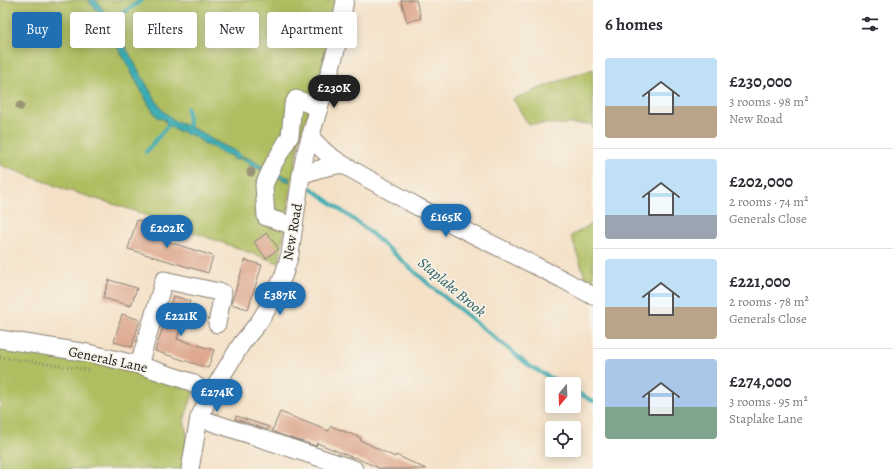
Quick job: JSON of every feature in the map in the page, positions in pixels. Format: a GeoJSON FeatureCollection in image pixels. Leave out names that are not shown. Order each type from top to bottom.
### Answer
{"type":"FeatureCollection","features":[{"type":"Feature","properties":{"kind":"street","name":"New Road"},"geometry":{"type":"LineString","coordinates":[[190,469],[199,418],[210,395],[242,343],[259,322],[274,298],[284,274],[290,254],[301,175],[336,50],[345,0]]}},
{"type":"Feature","properties":{"kind":"street"},"geometry":{"type":"LineString","coordinates":[[294,226],[266,217],[264,185],[290,136],[293,105],[296,99],[319,108]]}},
{"type":"Feature","properties":{"kind":"street"},"geometry":{"type":"LineString","coordinates":[[311,138],[326,153],[342,164],[418,207],[593,296]]}},
{"type":"Feature","properties":{"kind":"street"},"geometry":{"type":"LineString","coordinates":[[301,175],[342,164]]}},
{"type":"Feature","properties":{"kind":"street"},"geometry":{"type":"LineString","coordinates":[[139,365],[164,280],[223,293],[217,324]]}},
{"type":"Feature","properties":{"kind":"street","name":"Generals Lane"},"geometry":{"type":"LineString","coordinates":[[0,339],[88,353],[139,365],[192,382],[210,395]]}},
{"type":"Feature","properties":{"kind":"street"},"geometry":{"type":"LineString","coordinates":[[199,418],[354,469]]}},
{"type":"Feature","properties":{"kind":"green space"},"geometry":{"type":"Polygon","coordinates":[[[0,0],[337,0],[335,12],[267,12],[267,48],[327,48],[299,141],[279,263],[123,207],[67,190],[0,165],[0,0]]]}},
{"type":"Feature","properties":{"kind":"green space"},"geometry":{"type":"Polygon","coordinates":[[[593,69],[593,128],[591,124],[528,124],[513,99],[567,78],[593,69]]]}},
{"type":"Feature","properties":{"kind":"green space"},"geometry":{"type":"Polygon","coordinates":[[[593,223],[593,282],[585,277],[571,236],[593,223]]]}},
{"type":"Feature","properties":{"kind":"green space"},"geometry":{"type":"Polygon","coordinates":[[[0,341],[15,342],[193,387],[193,394],[184,420],[187,436],[183,469],[0,469],[0,341]]]}},
{"type":"Feature","properties":{"kind":"water"},"geometry":{"type":"Polygon","coordinates":[[[87,0],[96,0],[105,12],[98,11],[87,0]]]}},
{"type":"Feature","properties":{"kind":"water"},"geometry":{"type":"Polygon","coordinates":[[[125,46],[162,110],[175,121],[207,135],[211,139],[239,153],[241,157],[251,159],[274,172],[290,178],[289,182],[257,168],[256,169],[250,166],[249,163],[239,158],[236,160],[233,159],[233,156],[229,156],[208,145],[204,145],[204,143],[190,134],[186,135],[182,131],[179,132],[167,125],[165,120],[157,117],[118,48],[125,48],[125,46]]]}},
{"type":"Feature","properties":{"kind":"building"},"geometry":{"type":"Polygon","coordinates":[[[401,0],[416,0],[421,18],[407,22],[401,0]]]}},
{"type":"Feature","properties":{"kind":"building"},"geometry":{"type":"Polygon","coordinates":[[[137,220],[153,224],[150,236],[213,256],[208,273],[128,249],[137,220]]]}},
{"type":"Feature","properties":{"kind":"building"},"geometry":{"type":"Polygon","coordinates":[[[267,233],[279,249],[266,258],[254,242],[267,233]]]}},
{"type":"Feature","properties":{"kind":"building"},"geometry":{"type":"Polygon","coordinates":[[[245,260],[262,265],[248,309],[231,304],[245,260]]]}},
{"type":"Feature","properties":{"kind":"building"},"geometry":{"type":"Polygon","coordinates":[[[109,280],[137,288],[131,306],[103,298],[109,280]]]}},
{"type":"Feature","properties":{"kind":"building"},"geometry":{"type":"Polygon","coordinates":[[[173,296],[190,301],[177,339],[214,350],[208,368],[155,351],[173,296]]]}},
{"type":"Feature","properties":{"kind":"building"},"geometry":{"type":"Polygon","coordinates":[[[122,314],[140,320],[132,347],[114,342],[122,314]]]}},
{"type":"Feature","properties":{"kind":"building"},"geometry":{"type":"Polygon","coordinates":[[[280,412],[329,431],[331,426],[361,438],[360,440],[395,457],[396,455],[426,469],[381,469],[317,443],[316,446],[282,435],[272,431],[280,412]]]}},
{"type":"Feature","properties":{"kind":"building"},"geometry":{"type":"Polygon","coordinates":[[[236,416],[269,427],[268,430],[235,419],[236,416]]]}},
{"type":"Feature","properties":{"kind":"waterway"},"geometry":{"type":"LineString","coordinates":[[124,12],[142,0]]}},
{"type":"Feature","properties":{"kind":"waterway"},"geometry":{"type":"LineString","coordinates":[[187,108],[189,124],[187,130]]}},
{"type":"Feature","properties":{"kind":"waterway"},"geometry":{"type":"LineString","coordinates":[[146,152],[170,123]]}},
{"type":"Feature","properties":{"kind":"waterway","name":"Staplake Brook"},"geometry":{"type":"LineString","coordinates":[[311,188],[365,228],[432,287],[531,367],[549,377]]}},
{"type":"Feature","properties":{"kind":"waterway","name":"Staplake Brook"},"geometry":{"type":"LineString","coordinates":[[581,395],[593,401]]}}]}
